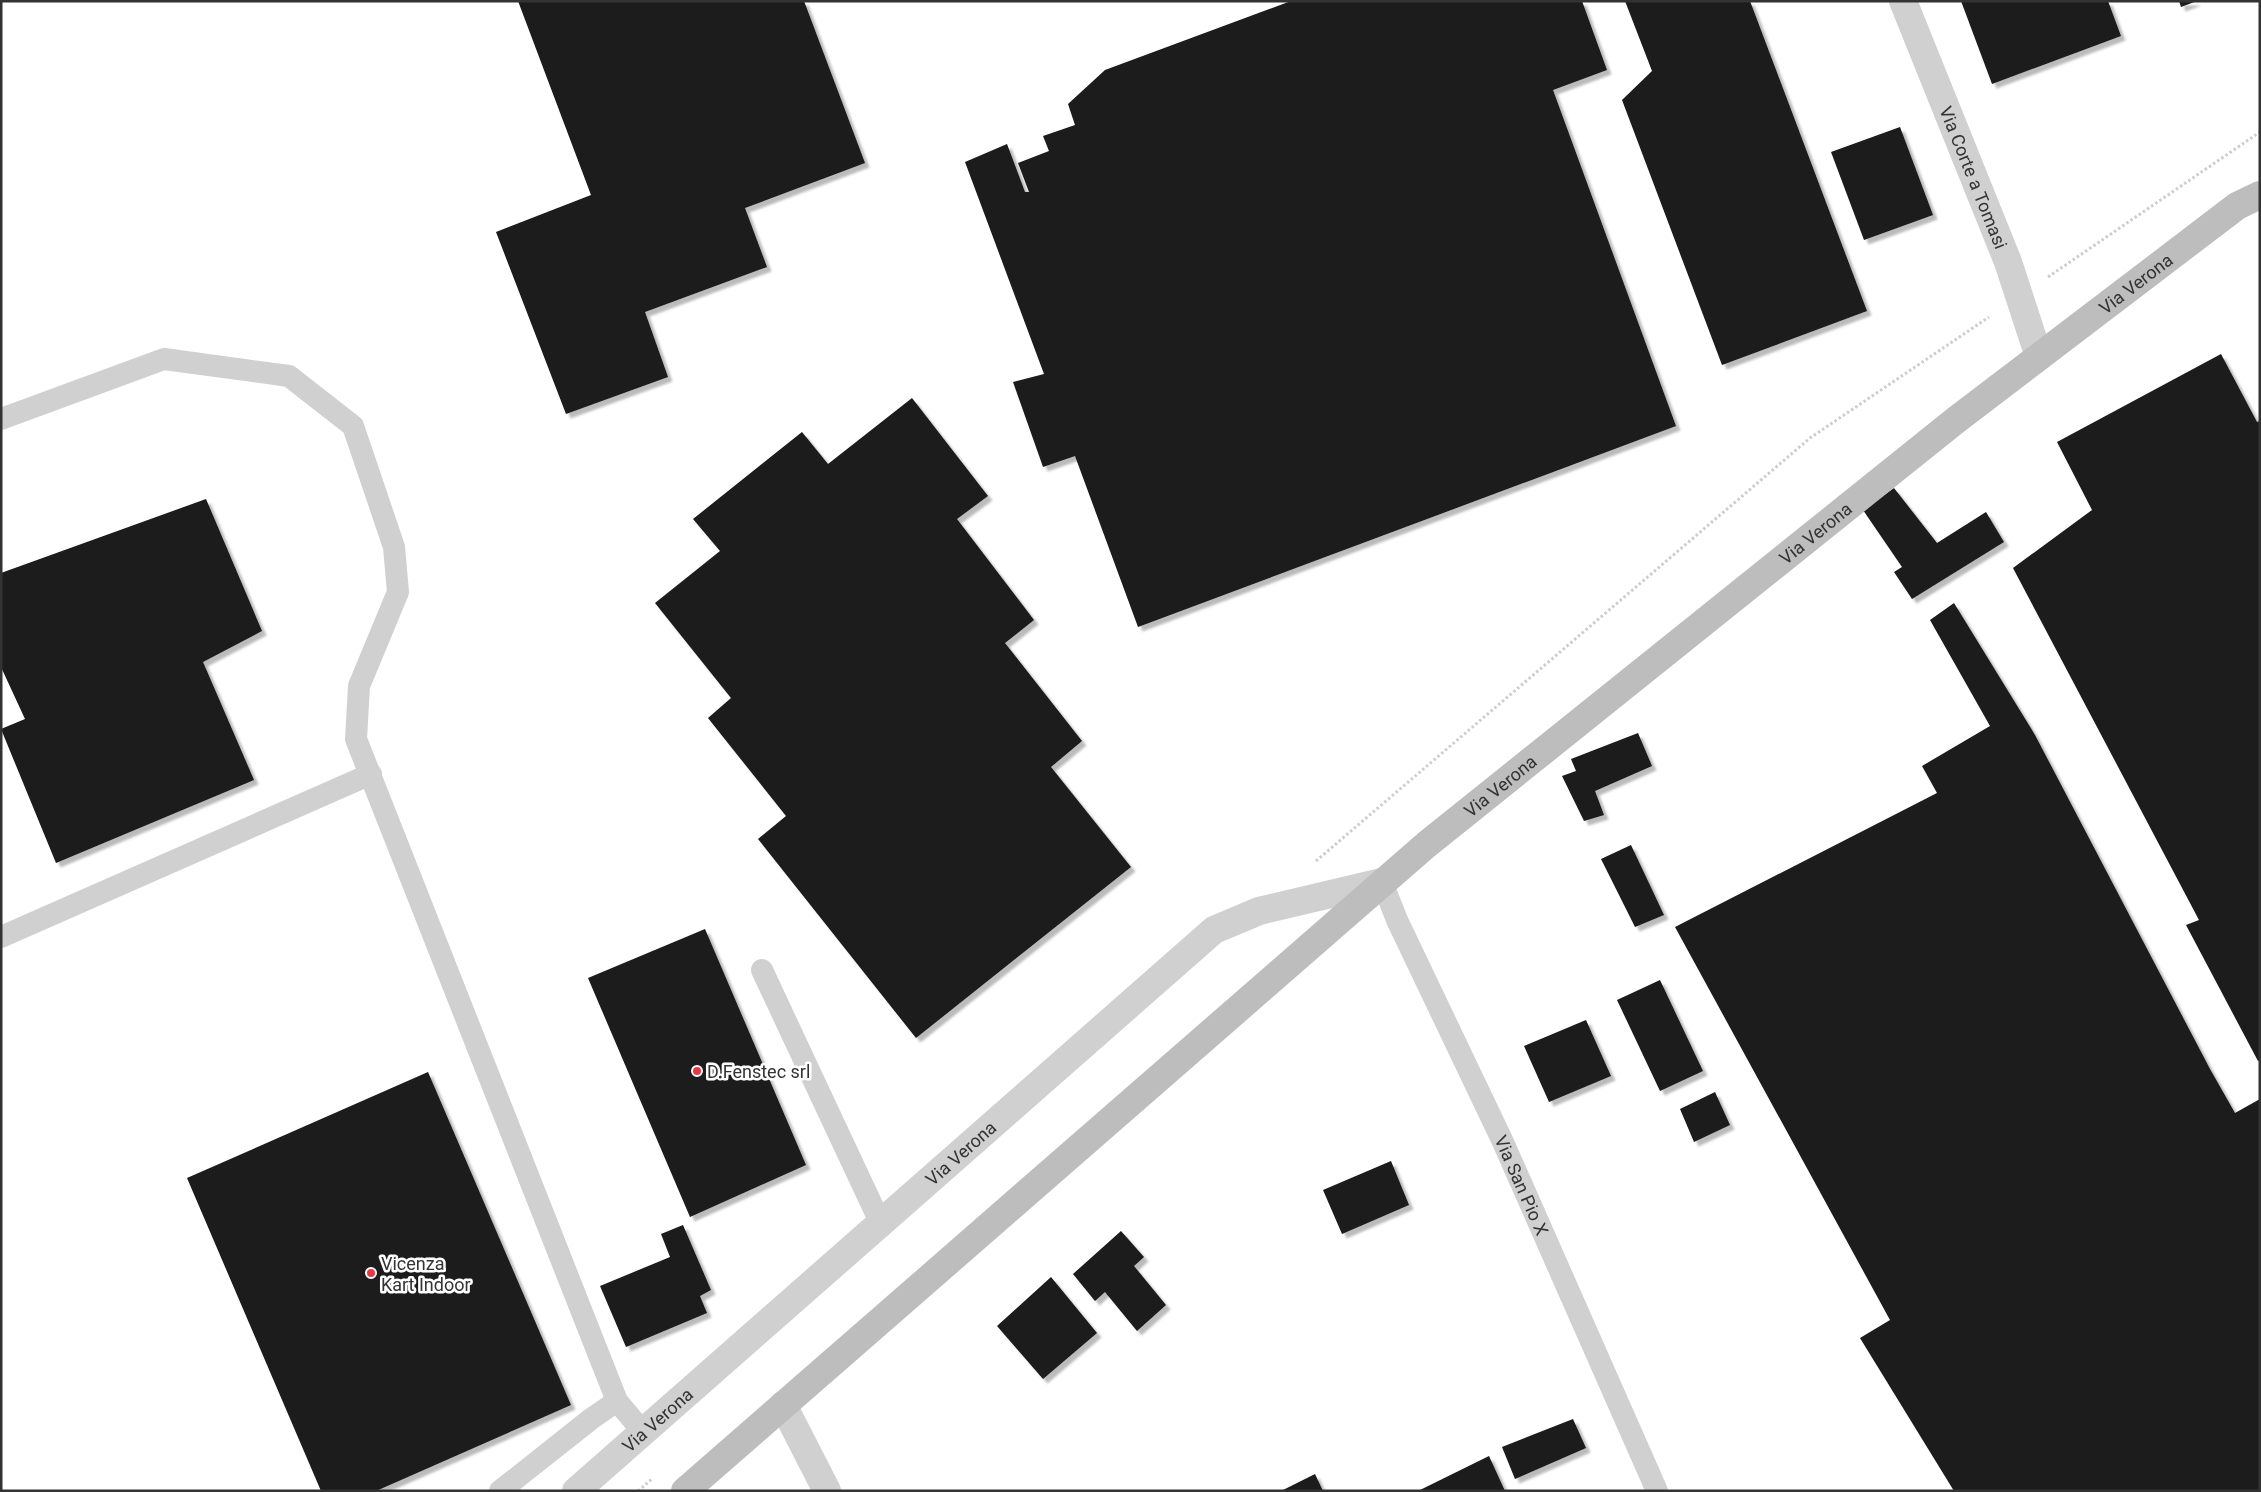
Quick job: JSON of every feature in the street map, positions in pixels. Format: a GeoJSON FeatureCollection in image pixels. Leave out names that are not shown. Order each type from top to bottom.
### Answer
{"type":"FeatureCollection","features":[{"type":"Feature","properties":{"kind":"main road","name":"Via Verona"},"geometry":{"type":"LineString","coordinates":[[685,1491],[1382,882],[1948,426],[2237,206],[2260,195]]}},
{"type":"Feature","properties":{"kind":"street","name":"Via Corte a Tomasi"},"geometry":{"type":"LineString","coordinates":[[1903,1],[2008,262],[2039,357]]}},
{"type":"Feature","properties":{"kind":"street","name":"Via Verona"},"geometry":{"type":"LineString","coordinates":[[576,1491],[1214,930],[1259,911],[1382,882]]}},
{"type":"Feature","properties":{"kind":"street"},"geometry":{"type":"LineString","coordinates":[[783,1405],[827,1491]]}},
{"type":"Feature","properties":{"kind":"lane"},"geometry":{"type":"LineString","coordinates":[[1,419],[164,359],[289,376],[353,426],[394,547],[398,592],[359,686],[356,739],[617,1401],[643,1432]]}},
{"type":"Feature","properties":{"kind":"lane"},"geometry":{"type":"LineString","coordinates":[[1,937],[371,774]]}},
{"type":"Feature","properties":{"kind":"lane","name":"Via San Pio X"},"geometry":{"type":"LineString","coordinates":[[1382,882],[1397,920],[1503,1142],[1657,1491]]}},
{"type":"Feature","properties":{"kind":"lane"},"geometry":{"type":"LineString","coordinates":[[762,970],[880,1222]]}},
{"type":"Feature","properties":{"kind":"lane"},"geometry":{"type":"LineString","coordinates":[[500,1491],[591,1419],[617,1401]]}},
{"type":"Feature","properties":{"kind":"path"},"geometry":{"type":"LineString","coordinates":[[1310,866],[1810,438],[2260,132]]}},
{"type":"Feature","properties":{"kind":"building"},"geometry":{"type":"Polygon","coordinates":[[[518,1],[804,1],[865,163],[745,208],[767,267],[645,312],[668,377],[566,414],[496,232],[591,195],[518,1]]]}},
{"type":"Feature","properties":{"kind":"building"},"geometry":{"type":"Polygon","coordinates":[[[1291,1],[1582,1],[1607,70],[1553,90],[1676,426],[1138,627],[1075,456],[1043,467],[1013,382],[1044,374],[965,162],[1007,144],[1025,192],[1029,192],[1018,163],[1049,151],[1043,136],[1075,125],[1068,104],[1105,70],[1291,1]]]}},
{"type":"Feature","properties":{"kind":"building"},"geometry":{"type":"Polygon","coordinates":[[[1625,1],[1750,1],[1867,311],[1722,365],[1622,100],[1652,71],[1625,1]]]}},
{"type":"Feature","properties":{"kind":"building"},"geometry":{"type":"Polygon","coordinates":[[[1961,1],[2108,1],[2121,36],[1992,84],[1961,1]]]}},
{"type":"Feature","properties":{"kind":"building"},"geometry":{"type":"Polygon","coordinates":[[[2179,1],[2197,1],[2181,7],[2179,1]]]}},
{"type":"Feature","properties":{"kind":"building"},"geometry":{"type":"Polygon","coordinates":[[[1900,127],[1933,215],[1864,240],[1831,152],[1900,127]]]}},
{"type":"Feature","properties":{"kind":"building"},"geometry":{"type":"Polygon","coordinates":[[[2221,354],[2257,422],[2260,421],[2260,1060],[2258,1061],[2186,925],[2199,920],[2013,568],[2092,510],[2057,442],[2221,354]]]}},
{"type":"Feature","properties":{"kind":"building"},"geometry":{"type":"Polygon","coordinates":[[[912,398],[988,496],[957,519],[1034,620],[1005,643],[1082,741],[1051,767],[1131,867],[916,1038],[758,839],[786,816],[708,718],[731,698],[655,603],[720,551],[693,519],[802,432],[828,464],[912,398]]]}},
{"type":"Feature","properties":{"kind":"building"},"geometry":{"type":"Polygon","coordinates":[[[1894,488],[1937,543],[1986,512],[2004,542],[1912,599],[1894,572],[1902,567],[1863,510],[1894,488]]]}},
{"type":"Feature","properties":{"kind":"building"},"geometry":{"type":"Polygon","coordinates":[[[206,499],[262,631],[203,662],[254,780],[56,863],[1,729],[25,719],[1,667],[1,573],[206,499]]]}},
{"type":"Feature","properties":{"kind":"building"},"geometry":{"type":"Polygon","coordinates":[[[1954,603],[2035,735],[2210,1069],[2235,1113],[2260,1099],[2260,1491],[1954,1491],[1860,1338],[1890,1320],[1675,927],[1937,793],[1922,766],[1990,726],[1930,620],[1954,603]]]}},
{"type":"Feature","properties":{"kind":"building"},"geometry":{"type":"Polygon","coordinates":[[[1638,733],[1652,766],[1595,791],[1604,815],[1584,821],[1562,776],[1576,771],[1571,759],[1638,733]]]}},
{"type":"Feature","properties":{"kind":"building"},"geometry":{"type":"Polygon","coordinates":[[[1631,845],[1664,915],[1635,927],[1601,859],[1631,845]]]}},
{"type":"Feature","properties":{"kind":"building","name":"D.Fenstec srl"},"geometry":{"type":"Polygon","coordinates":[[[705,929],[806,1165],[690,1217],[588,978],[705,929]]]}},
{"type":"Feature","properties":{"kind":"building"},"geometry":{"type":"Polygon","coordinates":[[[1660,980],[1703,1071],[1660,1091],[1617,1000],[1660,980]]]}},
{"type":"Feature","properties":{"kind":"building"},"geometry":{"type":"Polygon","coordinates":[[[1586,1020],[1611,1076],[1549,1102],[1524,1046],[1586,1020]]]}},
{"type":"Feature","properties":{"kind":"building","name":"Vicenza Kart Indoor"},"geometry":{"type":"Polygon","coordinates":[[[428,1072],[571,1405],[376,1491],[321,1491],[187,1178],[428,1072]]]}},
{"type":"Feature","properties":{"kind":"building"},"geometry":{"type":"Polygon","coordinates":[[[1715,1092],[1730,1125],[1694,1142],[1680,1109],[1715,1092]]]}},
{"type":"Feature","properties":{"kind":"building"},"geometry":{"type":"Polygon","coordinates":[[[1391,1161],[1409,1205],[1342,1234],[1323,1190],[1391,1161]]]}},
{"type":"Feature","properties":{"kind":"building"},"geometry":{"type":"Polygon","coordinates":[[[683,1225],[711,1290],[700,1296],[707,1313],[626,1347],[600,1286],[670,1257],[661,1234],[683,1225]]]}},
{"type":"Feature","properties":{"kind":"building"},"geometry":{"type":"Polygon","coordinates":[[[1121,1231],[1144,1257],[1134,1266],[1166,1305],[1137,1331],[1105,1292],[1095,1301],[1073,1274],[1121,1231]]]}},
{"type":"Feature","properties":{"kind":"building"},"geometry":{"type":"Polygon","coordinates":[[[1051,1277],[1097,1333],[1043,1379],[997,1326],[1051,1277]]]}},
{"type":"Feature","properties":{"kind":"building"},"geometry":{"type":"Polygon","coordinates":[[[1573,1419],[1586,1448],[1515,1479],[1502,1447],[1573,1419]]]}},
{"type":"Feature","properties":{"kind":"building"},"geometry":{"type":"Polygon","coordinates":[[[1489,1456],[1505,1491],[1418,1491],[1489,1456]]]}},
{"type":"Feature","properties":{"kind":"building"},"geometry":{"type":"Polygon","coordinates":[[[1315,1474],[1323,1491],[1281,1491],[1315,1474]]]}},
{"type":"Feature","properties":{"kind":"place","name":"D.Fenstec srl"},"geometry":{"type":"Point","coordinates":[697,1071]}},
{"type":"Feature","properties":{"kind":"place","name":"Vicenza Kart Indoor"},"geometry":{"type":"Point","coordinates":[371,1273]}}]}
